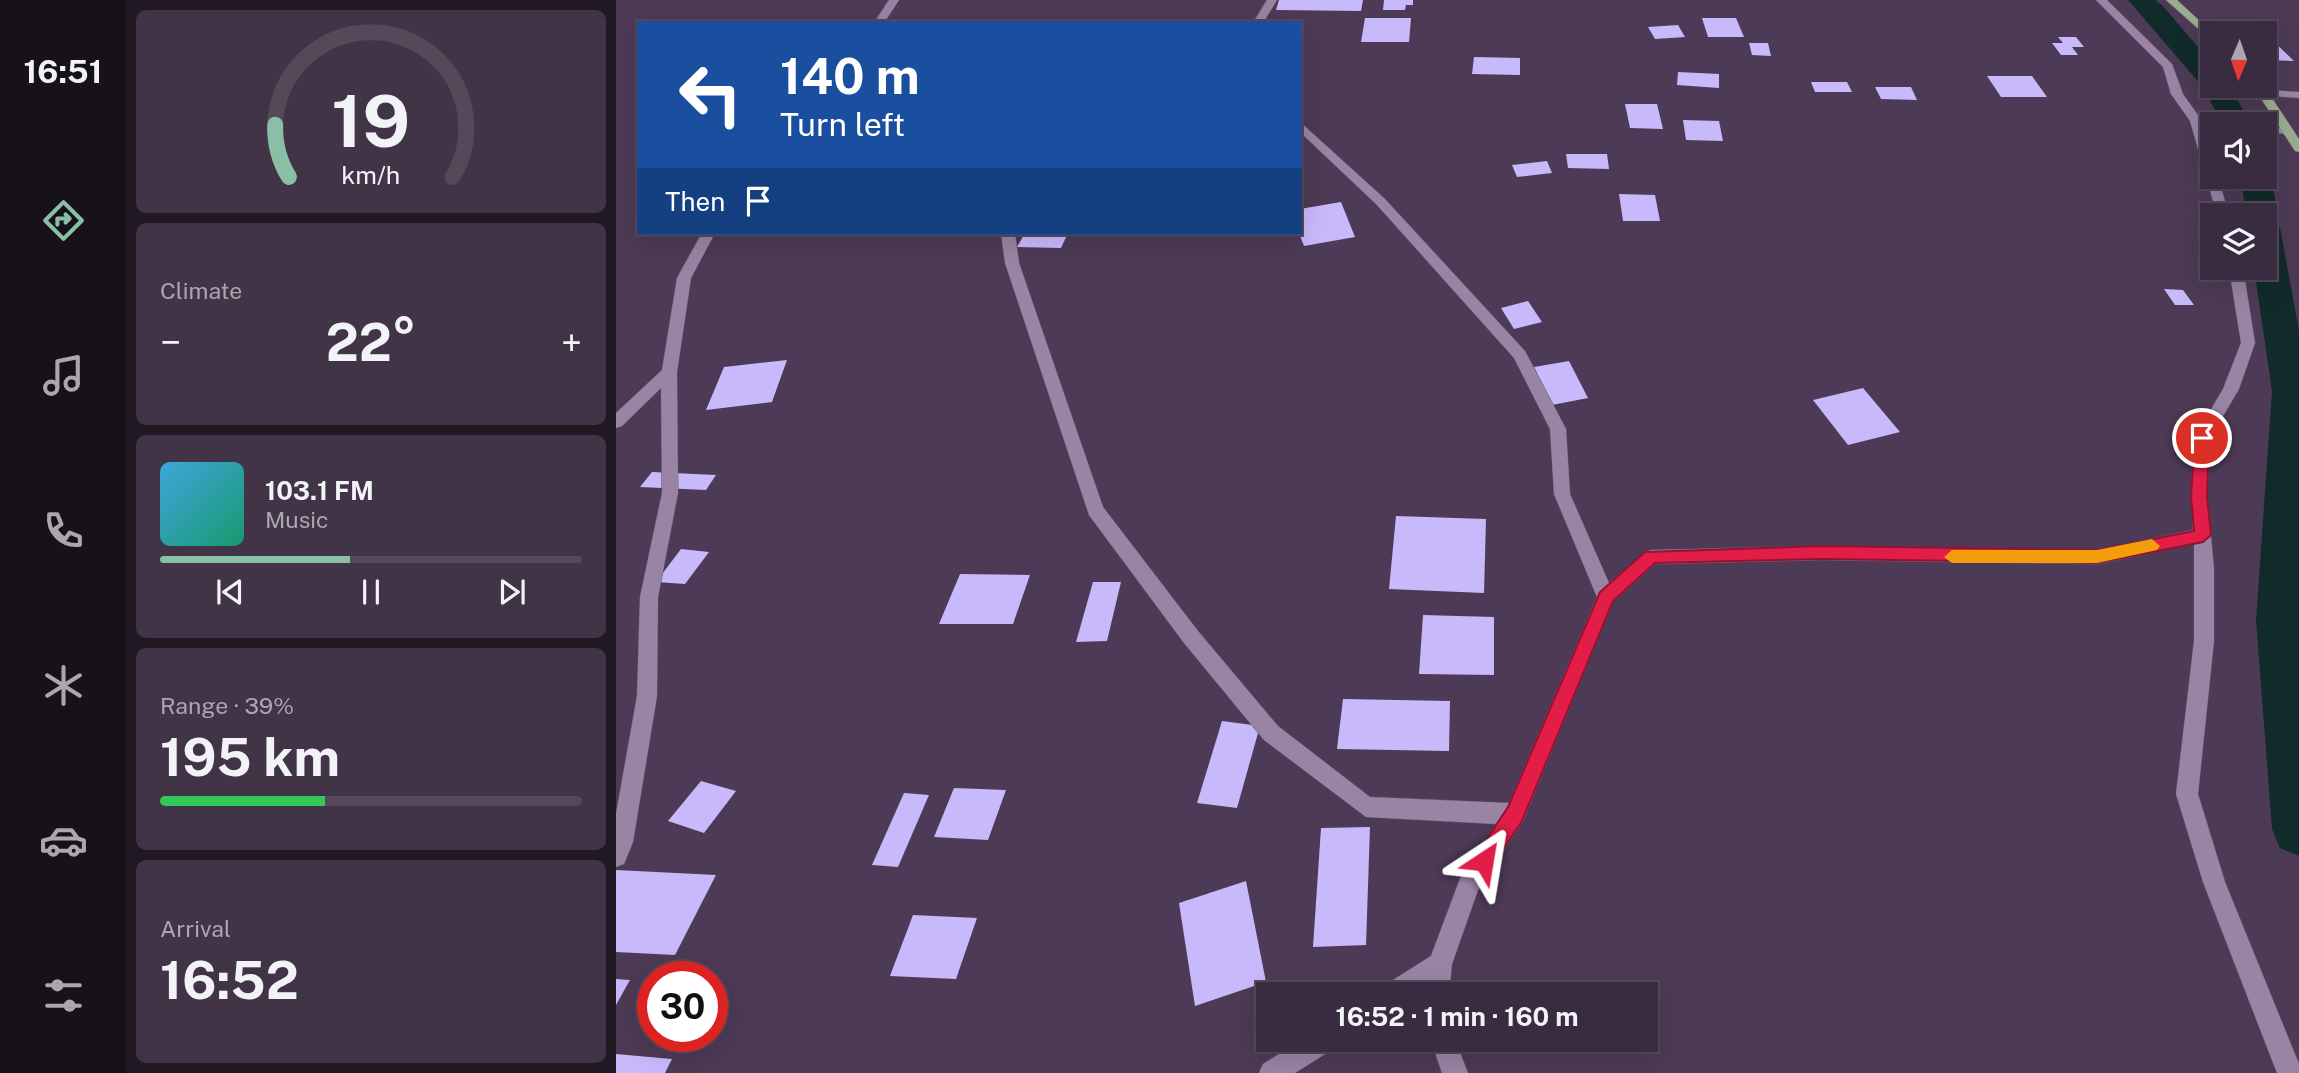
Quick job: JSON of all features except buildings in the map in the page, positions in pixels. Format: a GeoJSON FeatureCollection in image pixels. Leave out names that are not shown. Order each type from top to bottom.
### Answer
{"type":"FeatureCollection","features":[{"type":"Feature","properties":{"kind":"main road"},"geometry":{"type":"LineString","coordinates":[[2171,0],[2200,27]]}},
{"type":"Feature","properties":{"kind":"main road"},"geometry":{"type":"LineString","coordinates":[[2268,98],[2299,148]]}},
{"type":"Feature","properties":{"kind":"street"},"geometry":{"type":"LineString","coordinates":[[881,21],[894,0]]}},
{"type":"Feature","properties":{"kind":"street"},"geometry":{"type":"LineString","coordinates":[[1259,21],[1272,0]]}},
{"type":"Feature","properties":{"kind":"street"},"geometry":{"type":"LineString","coordinates":[[2101,0],[2168,66],[2177,94],[2196,121],[2220,203]]}},
{"type":"Feature","properties":{"kind":"street"},"geometry":{"type":"LineString","coordinates":[[2277,91],[2299,95]]}},
{"type":"Feature","properties":{"kind":"street"},"geometry":{"type":"LineString","coordinates":[[2196,121],[2200,121]]}},
{"type":"Feature","properties":{"kind":"street"},"geometry":{"type":"LineString","coordinates":[[1302,127],[1381,202],[1520,355],[1558,429],[1562,494],[1606,597]]}},
{"type":"Feature","properties":{"kind":"street"},"geometry":{"type":"LineString","coordinates":[[2277,130],[2288,131]]}},
{"type":"Feature","properties":{"kind":"street"},"geometry":{"type":"LineString","coordinates":[[616,856],[622,842],[647,696],[649,597],[670,493],[669,372],[684,278],[707,235]]}},
{"type":"Feature","properties":{"kind":"street"},"geometry":{"type":"LineString","coordinates":[[1008,235],[1012,263],[1095,510],[1191,637],[1271,733],[1366,807],[1515,814]]}},
{"type":"Feature","properties":{"kind":"street"},"geometry":{"type":"LineString","coordinates":[[2238,280],[2248,343],[2231,389],[2202,438],[2199,496],[2203,535],[2204,641],[2188,794],[2214,882],[2290,1073]]}},
{"type":"Feature","properties":{"kind":"street"},"geometry":{"type":"LineString","coordinates":[[616,422],[669,372]]}},
{"type":"Feature","properties":{"kind":"street"},"geometry":{"type":"LineString","coordinates":[[1438,982],[1440,964],[1469,884],[1515,814],[1606,597],[1651,556],[1821,553],[2097,557],[2203,535]]}},
{"type":"Feature","properties":{"kind":"street"},"geometry":{"type":"LineString","coordinates":[[1412,982],[1440,964]]}},
{"type":"Feature","properties":{"kind":"street"},"geometry":{"type":"LineString","coordinates":[[1272,1073],[1305,1052]]}},
{"type":"Feature","properties":{"kind":"street"},"geometry":{"type":"LineString","coordinates":[[1447,1052],[1455,1073]]}},
{"type":"Feature","properties":{"kind":"waterway"},"geometry":{"type":"LineString","coordinates":[[2140,0],[2153,10],[2200,66]]}},
{"type":"Feature","properties":{"kind":"waterway"},"geometry":{"type":"LineString","coordinates":[[2223,98],[2230,112]]}},
{"type":"Feature","properties":{"kind":"waterway"},"geometry":{"type":"LineString","coordinates":[[2258,189],[2260,203]]}},
{"type":"Feature","properties":{"kind":"waterway"},"geometry":{"type":"LineString","coordinates":[[2273,280],[2291,391],[2279,621],[2299,829]]}},
{"type":"Feature","properties":{"kind":"slow traffic"},"geometry":{"type":"LineString","coordinates":[[1952,557],[2097,557],[2152,546]]}},
{"type":"Feature","properties":{"kind":"route"},"geometry":{"type":"LineString","coordinates":[[1484,861],[1515,814],[1606,597],[1651,556],[1821,553],[2097,557],[2203,535],[2199,496],[2202,438]]}}]}
